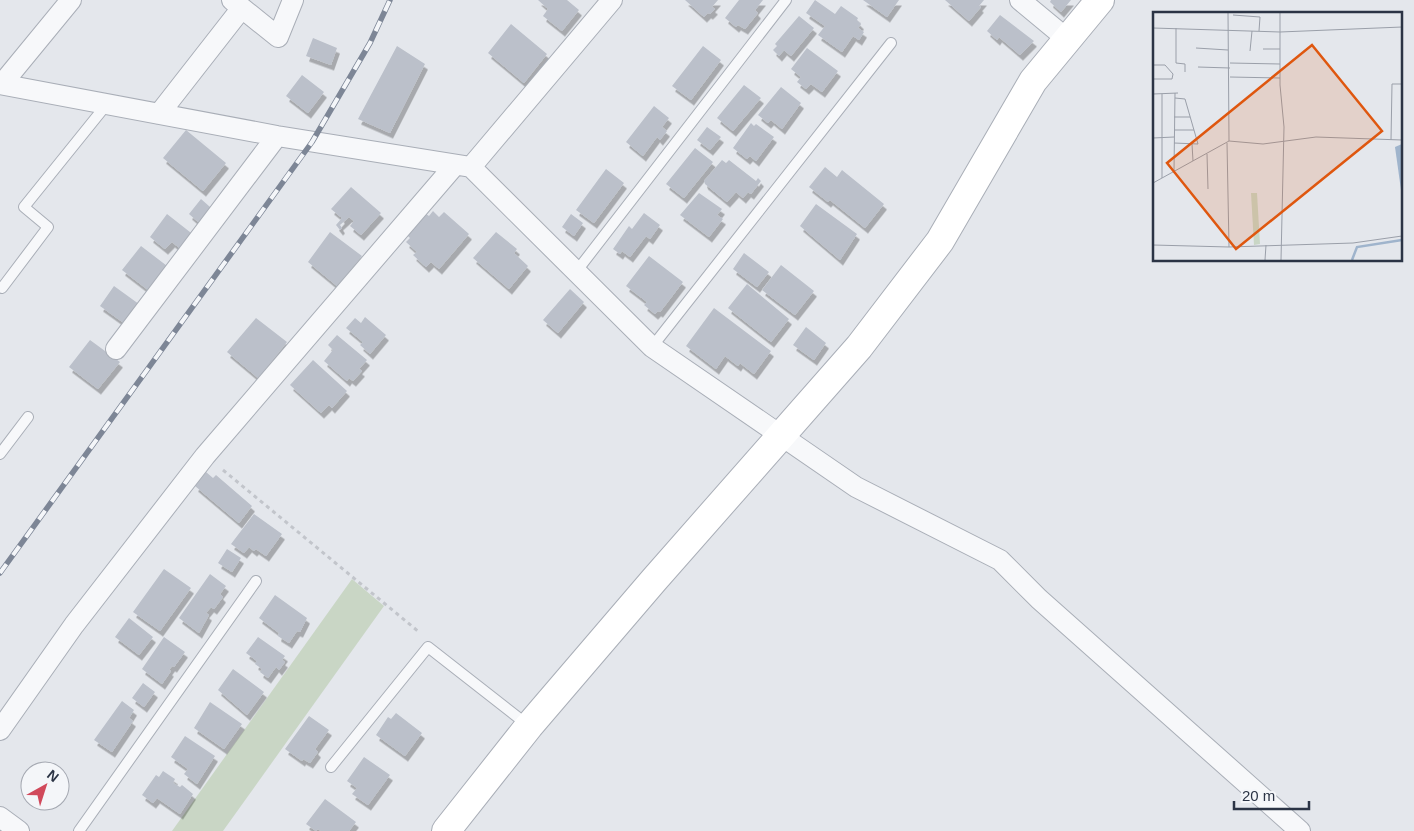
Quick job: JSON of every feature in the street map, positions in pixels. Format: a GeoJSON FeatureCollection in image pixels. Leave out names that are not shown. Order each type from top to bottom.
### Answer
{"type":"FeatureCollection","features":[{"type":"Feature","properties":{"kind":"street"},"geometry":{"type":"LineString","coordinates":[[71,0],[1,84],[277,136],[463,166],[576,272],[652,347],[780,438],[856,488],[1000,560],[1039,599],[1300,831]]}},
{"type":"Feature","properties":{"kind":"street"},"geometry":{"type":"LineString","coordinates":[[159,114],[236,4],[278,37],[293,0]]}},
{"type":"Feature","properties":{"kind":"street"},"geometry":{"type":"LineString","coordinates":[[0,730],[74,625],[205,456],[612,0]]}},
{"type":"Feature","properties":{"kind":"street"},"geometry":{"type":"LineString","coordinates":[[1020,0],[1068,39]]}},
{"type":"Feature","properties":{"kind":"street"},"geometry":{"type":"LineString","coordinates":[[446,831],[529,726],[654,580],[859,347],[940,241],[1033,81],[1100,0]]}},
{"type":"Feature","properties":{"kind":"street"},"geometry":{"type":"LineString","coordinates":[[116,350],[277,136]]}},
{"type":"Feature","properties":{"kind":"street"},"geometry":{"type":"LineString","coordinates":[[0,817],[19,831]]}},
{"type":"Feature","properties":{"kind":"lane"},"geometry":{"type":"LineString","coordinates":[[576,272],[786,0]]}},
{"type":"Feature","properties":{"kind":"lane"},"geometry":{"type":"LineString","coordinates":[[652,347],[891,43]]}},
{"type":"Feature","properties":{"kind":"lane"},"geometry":{"type":"LineString","coordinates":[[2,288],[48,227],[24,207],[107,104]]}},
{"type":"Feature","properties":{"kind":"lane"},"geometry":{"type":"LineString","coordinates":[[0,454],[28,417]]}},
{"type":"Feature","properties":{"kind":"lane"},"geometry":{"type":"LineString","coordinates":[[79,831],[256,581]]}},
{"type":"Feature","properties":{"kind":"lane"},"geometry":{"type":"LineString","coordinates":[[331,767],[428,647],[529,726]]}},
{"type":"Feature","properties":{"kind":"path"},"geometry":{"type":"LineString","coordinates":[[205,456],[420,632],[428,647]]}},
{"type":"Feature","properties":{"kind":"green space"},"geometry":{"type":"Polygon","coordinates":[[[352,579],[384,606],[223,831],[172,831],[352,579]]]}},
{"type":"Feature","properties":{"kind":"building"},"geometry":{"type":"Polygon","coordinates":[[[538,0],[567,0],[579,10],[562,31],[543,16],[548,9],[538,0]]]}},
{"type":"Feature","properties":{"kind":"building"},"geometry":{"type":"Polygon","coordinates":[[[685,0],[718,0],[712,7],[715,9],[704,17],[685,0]]]}},
{"type":"Feature","properties":{"kind":"building"},"geometry":{"type":"Polygon","coordinates":[[[739,0],[763,0],[755,10],[758,13],[745,29],[738,25],[736,27],[725,18],[739,0]]]}},
{"type":"Feature","properties":{"kind":"building"},"geometry":{"type":"Polygon","coordinates":[[[815,0],[835,14],[841,6],[858,18],[857,20],[861,24],[858,28],[864,32],[859,40],[853,36],[842,52],[818,35],[825,26],[806,13],[815,0]]]}},
{"type":"Feature","properties":{"kind":"building"},"geometry":{"type":"Polygon","coordinates":[[[863,0],[899,0],[887,17],[863,0]]]}},
{"type":"Feature","properties":{"kind":"building"},"geometry":{"type":"Polygon","coordinates":[[[945,0],[984,0],[979,6],[981,7],[969,21],[945,0]]]}},
{"type":"Feature","properties":{"kind":"building"},"geometry":{"type":"Polygon","coordinates":[[[1051,0],[1071,0],[1061,12],[1050,2],[1051,0]]]}},
{"type":"Feature","properties":{"kind":"building"},"geometry":{"type":"Polygon","coordinates":[[[1000,15],[1034,41],[1020,55],[999,37],[997,40],[987,31],[1000,15]]]}},
{"type":"Feature","properties":{"kind":"building"},"geometry":{"type":"Polygon","coordinates":[[[799,16],[814,28],[791,56],[784,50],[779,56],[773,50],[777,46],[775,44],[799,16]]]}},
{"type":"Feature","properties":{"kind":"building"},"geometry":{"type":"Polygon","coordinates":[[[511,24],[547,54],[524,83],[488,53],[511,24]]]}},
{"type":"Feature","properties":{"kind":"building"},"geometry":{"type":"Polygon","coordinates":[[[313,38],[337,48],[331,65],[306,56],[313,38]]]}},
{"type":"Feature","properties":{"kind":"building"},"geometry":{"type":"Polygon","coordinates":[[[397,46],[425,64],[390,133],[358,119],[397,46]]]}},
{"type":"Feature","properties":{"kind":"building"},"geometry":{"type":"Polygon","coordinates":[[[703,46],[721,60],[691,100],[672,86],[703,46]]]}},
{"type":"Feature","properties":{"kind":"building"},"geometry":{"type":"Polygon","coordinates":[[[807,48],[838,71],[822,92],[811,84],[806,89],[797,82],[801,77],[791,69],[807,48]]]}},
{"type":"Feature","properties":{"kind":"building"},"geometry":{"type":"Polygon","coordinates":[[[302,75],[324,92],[308,113],[286,96],[302,75]]]}},
{"type":"Feature","properties":{"kind":"building"},"geometry":{"type":"Polygon","coordinates":[[[744,85],[761,98],[733,131],[717,118],[744,85]]]}},
{"type":"Feature","properties":{"kind":"building"},"geometry":{"type":"Polygon","coordinates":[[[781,87],[801,103],[782,129],[771,120],[768,123],[758,115],[781,87]]]}},
{"type":"Feature","properties":{"kind":"building"},"geometry":{"type":"Polygon","coordinates":[[[654,106],[669,118],[662,127],[667,131],[660,140],[657,137],[643,156],[626,142],[654,106]]]}},
{"type":"Feature","properties":{"kind":"building"},"geometry":{"type":"Polygon","coordinates":[[[751,123],[754,126],[756,124],[774,137],[756,161],[750,156],[747,159],[733,148],[751,123]]]}},
{"type":"Feature","properties":{"kind":"building"},"geometry":{"type":"Polygon","coordinates":[[[707,127],[721,137],[710,150],[697,140],[707,127]]]}},
{"type":"Feature","properties":{"kind":"building"},"geometry":{"type":"Polygon","coordinates":[[[186,130],[226,163],[203,191],[163,158],[186,130]]]}},
{"type":"Feature","properties":{"kind":"building"},"geometry":{"type":"Polygon","coordinates":[[[695,148],[713,162],[684,198],[666,184],[695,148]]]}},
{"type":"Feature","properties":{"kind":"building"},"geometry":{"type":"Polygon","coordinates":[[[722,160],[726,163],[729,160],[756,181],[758,178],[761,181],[751,194],[748,192],[743,198],[736,192],[727,202],[705,184],[704,181],[722,160]]]}},
{"type":"Feature","properties":{"kind":"building"},"geometry":{"type":"Polygon","coordinates":[[[825,167],[837,177],[842,170],[884,204],[865,228],[830,200],[828,202],[809,187],[825,167]]]}},
{"type":"Feature","properties":{"kind":"building"},"geometry":{"type":"Polygon","coordinates":[[[606,169],[624,183],[594,223],[576,210],[606,169]]]}},
{"type":"Feature","properties":{"kind":"building"},"geometry":{"type":"Polygon","coordinates":[[[351,187],[381,213],[361,235],[350,226],[354,221],[349,217],[340,225],[342,228],[340,230],[336,225],[342,218],[331,209],[351,187]]]}},
{"type":"Feature","properties":{"kind":"building"},"geometry":{"type":"Polygon","coordinates":[[[699,193],[722,209],[717,215],[723,219],[709,237],[680,215],[699,193]]]}},
{"type":"Feature","properties":{"kind":"building"},"geometry":{"type":"Polygon","coordinates":[[[201,199],[218,214],[205,228],[189,214],[201,199]]]}},
{"type":"Feature","properties":{"kind":"building"},"geometry":{"type":"Polygon","coordinates":[[[816,204],[857,234],[840,260],[800,226],[816,204]]]}},
{"type":"Feature","properties":{"kind":"building"},"geometry":{"type":"Polygon","coordinates":[[[433,211],[439,217],[444,212],[469,234],[439,269],[431,262],[426,267],[413,255],[417,252],[406,242],[410,238],[407,235],[426,214],[429,216],[433,211]]]}},
{"type":"Feature","properties":{"kind":"building"},"geometry":{"type":"Polygon","coordinates":[[[644,213],[660,225],[650,239],[646,236],[630,257],[622,251],[620,254],[613,249],[629,226],[632,229],[644,213]]]}},
{"type":"Feature","properties":{"kind":"building"},"geometry":{"type":"Polygon","coordinates":[[[167,214],[195,236],[183,251],[172,242],[165,249],[150,237],[167,214]]]}},
{"type":"Feature","properties":{"kind":"building"},"geometry":{"type":"Polygon","coordinates":[[[571,214],[583,223],[574,236],[562,227],[571,214]]]}},
{"type":"Feature","properties":{"kind":"building"},"geometry":{"type":"Polygon","coordinates":[[[330,232],[362,256],[337,286],[308,262],[330,232]]]}},
{"type":"Feature","properties":{"kind":"building"},"geometry":{"type":"Polygon","coordinates":[[[496,232],[517,249],[514,253],[528,266],[509,289],[473,258],[496,232]]]}},
{"type":"Feature","properties":{"kind":"building"},"geometry":{"type":"Polygon","coordinates":[[[141,246],[171,269],[152,293],[122,270],[141,246]]]}},
{"type":"Feature","properties":{"kind":"building"},"geometry":{"type":"Polygon","coordinates":[[[744,253],[769,272],[757,287],[733,269],[744,253]]]}},
{"type":"Feature","properties":{"kind":"building"},"geometry":{"type":"Polygon","coordinates":[[[649,256],[683,282],[660,312],[658,311],[655,314],[644,305],[647,302],[626,286],[649,256]]]}},
{"type":"Feature","properties":{"kind":"building"},"geometry":{"type":"Polygon","coordinates":[[[781,265],[814,291],[795,315],[762,290],[781,265]]]}},
{"type":"Feature","properties":{"kind":"building"},"geometry":{"type":"Polygon","coordinates":[[[747,284],[789,319],[771,342],[728,308],[747,284]]]}},
{"type":"Feature","properties":{"kind":"building"},"geometry":{"type":"Polygon","coordinates":[[[114,286],[143,307],[128,326],[100,306],[114,286]]]}},
{"type":"Feature","properties":{"kind":"building"},"geometry":{"type":"Polygon","coordinates":[[[570,289],[584,302],[558,333],[543,320],[570,289]]]}},
{"type":"Feature","properties":{"kind":"building"},"geometry":{"type":"Polygon","coordinates":[[[714,308],[771,351],[754,374],[740,363],[738,366],[725,356],[716,369],[686,346],[714,308]]]}},
{"type":"Feature","properties":{"kind":"building"},"geometry":{"type":"Polygon","coordinates":[[[365,317],[386,335],[370,354],[360,345],[363,342],[346,328],[355,318],[361,323],[365,317]]]}},
{"type":"Feature","properties":{"kind":"building"},"geometry":{"type":"Polygon","coordinates":[[[256,318],[287,342],[258,378],[227,352],[256,318]]]}},
{"type":"Feature","properties":{"kind":"building"},"geometry":{"type":"Polygon","coordinates":[[[806,327],[826,343],[814,360],[793,345],[806,327]]]}},
{"type":"Feature","properties":{"kind":"building"},"geometry":{"type":"Polygon","coordinates":[[[337,335],[367,360],[359,369],[362,371],[353,381],[349,378],[347,381],[324,361],[333,350],[328,345],[337,335]]]}},
{"type":"Feature","properties":{"kind":"building"},"geometry":{"type":"Polygon","coordinates":[[[90,340],[120,362],[98,389],[69,367],[90,340]]]}},
{"type":"Feature","properties":{"kind":"building"},"geometry":{"type":"Polygon","coordinates":[[[313,360],[347,391],[332,408],[329,405],[321,413],[290,385],[313,360]]]}},
{"type":"Feature","properties":{"kind":"building"},"geometry":{"type":"Polygon","coordinates":[[[206,472],[213,478],[216,475],[252,506],[239,523],[195,486],[206,472]]]}},
{"type":"Feature","properties":{"kind":"building"},"geometry":{"type":"Polygon","coordinates":[[[254,514],[282,534],[266,556],[256,549],[254,551],[249,547],[244,553],[231,544],[254,514]]]}},
{"type":"Feature","properties":{"kind":"building"},"geometry":{"type":"Polygon","coordinates":[[[227,549],[241,558],[232,572],[218,563],[227,549]]]}},
{"type":"Feature","properties":{"kind":"building"},"geometry":{"type":"Polygon","coordinates":[[[164,569],[191,588],[160,631],[133,612],[164,569]]]}},
{"type":"Feature","properties":{"kind":"building"},"geometry":{"type":"Polygon","coordinates":[[[210,574],[226,586],[220,594],[223,597],[214,609],[211,607],[206,613],[209,615],[199,633],[179,618],[210,574]]]}},
{"type":"Feature","properties":{"kind":"building"},"geometry":{"type":"Polygon","coordinates":[[[275,595],[307,618],[300,632],[297,631],[289,643],[278,636],[279,633],[259,618],[275,595]]]}},
{"type":"Feature","properties":{"kind":"building"},"geometry":{"type":"Polygon","coordinates":[[[129,618],[153,637],[139,655],[115,637],[129,618]]]}},
{"type":"Feature","properties":{"kind":"building"},"geometry":{"type":"Polygon","coordinates":[[[164,637],[185,652],[174,667],[172,666],[169,670],[171,671],[162,684],[142,669],[164,637]]]}},
{"type":"Feature","properties":{"kind":"building"},"geometry":{"type":"Polygon","coordinates":[[[258,637],[285,656],[282,660],[285,662],[279,670],[276,667],[268,678],[260,672],[262,669],[255,664],[257,661],[246,653],[258,637]]]}},
{"type":"Feature","properties":{"kind":"building"},"geometry":{"type":"Polygon","coordinates":[[[233,669],[264,692],[247,715],[218,690],[233,669]]]}},
{"type":"Feature","properties":{"kind":"building"},"geometry":{"type":"Polygon","coordinates":[[[143,683],[155,692],[144,707],[132,698],[143,683]]]}},
{"type":"Feature","properties":{"kind":"building"},"geometry":{"type":"Polygon","coordinates":[[[122,701],[134,710],[129,718],[133,721],[112,752],[94,740],[122,701]]]}},
{"type":"Feature","properties":{"kind":"building"},"geometry":{"type":"Polygon","coordinates":[[[210,702],[242,724],[224,749],[194,728],[210,702]]]}},
{"type":"Feature","properties":{"kind":"building"},"geometry":{"type":"Polygon","coordinates":[[[396,713],[422,733],[405,756],[376,735],[388,717],[391,719],[396,713]]]}},
{"type":"Feature","properties":{"kind":"building"},"geometry":{"type":"Polygon","coordinates":[[[309,716],[329,730],[315,749],[318,752],[310,763],[303,759],[302,761],[285,749],[309,716]]]}},
{"type":"Feature","properties":{"kind":"building"},"geometry":{"type":"Polygon","coordinates":[[[185,736],[215,756],[197,784],[184,774],[188,769],[171,757],[185,736]]]}},
{"type":"Feature","properties":{"kind":"building"},"geometry":{"type":"Polygon","coordinates":[[[364,757],[390,775],[368,805],[352,794],[357,788],[347,781],[364,757]]]}},
{"type":"Feature","properties":{"kind":"building"},"geometry":{"type":"Polygon","coordinates":[[[163,771],[175,779],[173,783],[180,787],[182,785],[193,794],[180,814],[157,798],[153,803],[142,795],[156,775],[159,777],[163,771]]]}},
{"type":"Feature","properties":{"kind":"building"},"geometry":{"type":"Polygon","coordinates":[[[325,799],[356,822],[349,831],[321,831],[318,829],[316,831],[306,824],[325,799]]]}},
{"type":"Feature","properties":{"kind":"railway"},"geometry":{"type":"LineString","coordinates":[[0,573],[312,142],[370,43],[390,0]]}}]}
